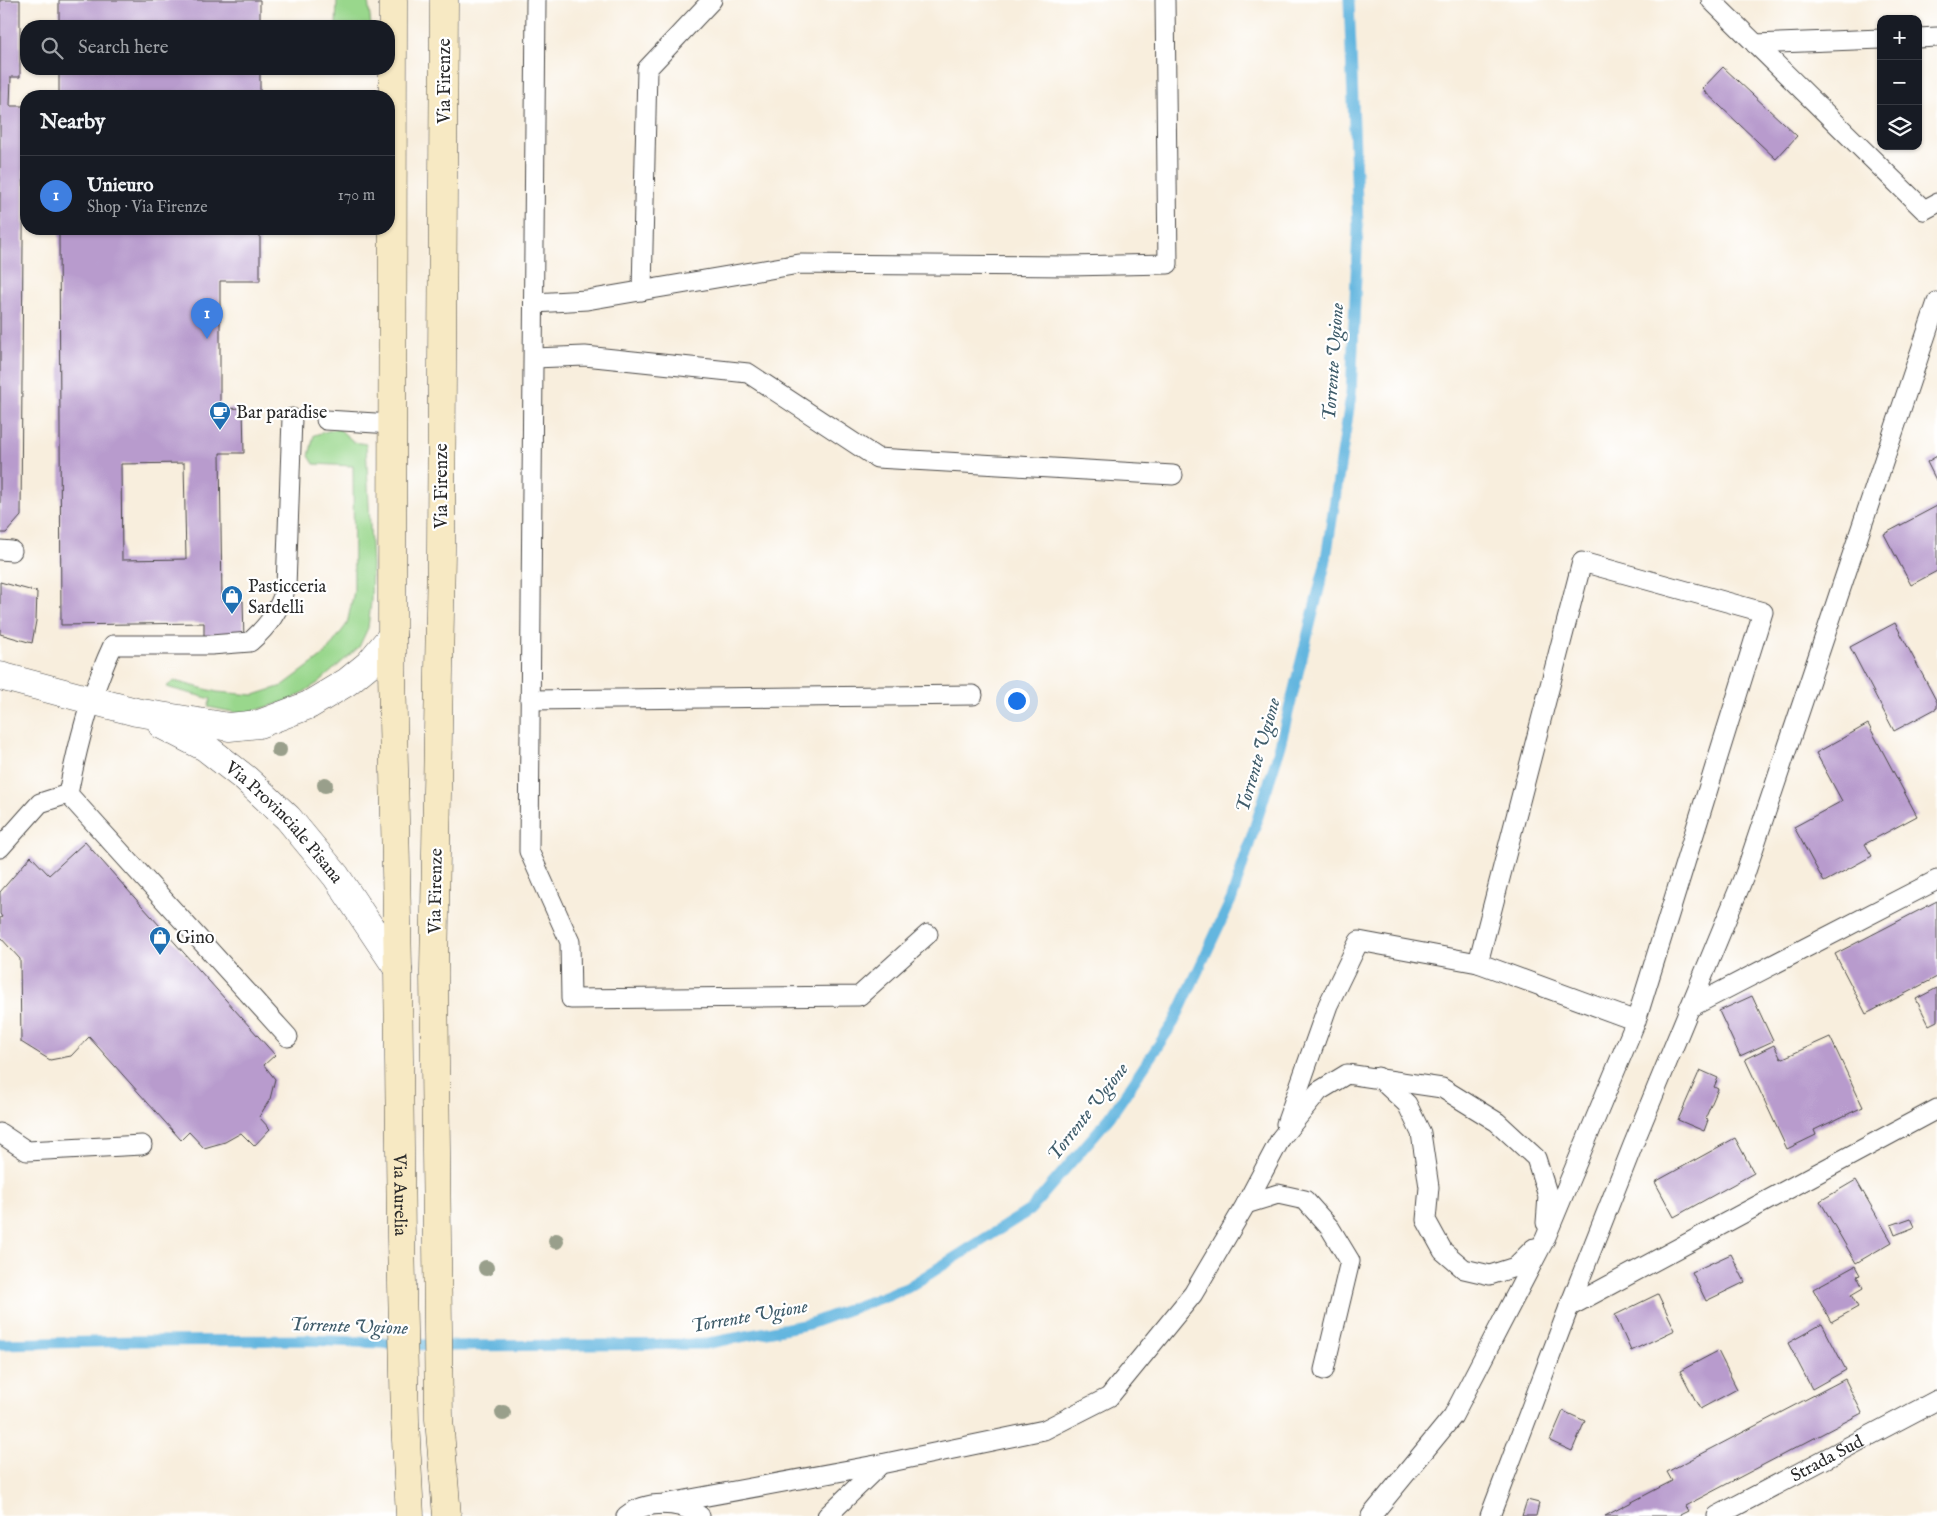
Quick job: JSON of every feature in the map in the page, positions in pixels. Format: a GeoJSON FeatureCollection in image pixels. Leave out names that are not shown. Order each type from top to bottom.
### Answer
{"type":"FeatureCollection","features":[{"type":"Feature","properties":{"kind":"main road","name":"Via Firenze"},"geometry":{"type":"LineString","coordinates":[[393,0],[393,20]]}},
{"type":"Feature","properties":{"kind":"main road","name":"Via Firenze"},"geometry":{"type":"LineString","coordinates":[[434,973],[441,542],[444,0]]}},
{"type":"Feature","properties":{"kind":"main road","name":"Via Firenze"},"geometry":{"type":"LineString","coordinates":[[393,75],[393,90]]}},
{"type":"Feature","properties":{"kind":"main road","name":"Via Firenze"},"geometry":{"type":"LineString","coordinates":[[394,235],[392,636],[398,969]]}},
{"type":"Feature","properties":{"kind":"main road","name":"Via Aurelia"},"geometry":{"type":"LineString","coordinates":[[398,969],[405,1421],[410,1516]]}},
{"type":"Feature","properties":{"kind":"main road","name":"Via Aurelia"},"geometry":{"type":"LineString","coordinates":[[434,973],[439,1419],[447,1516]]}},
{"type":"Feature","properties":{"kind":"street","name":"Via Provinciale Pisana"},"geometry":{"type":"LineString","coordinates":[[0,676],[136,712],[228,728],[259,724],[309,705],[348,682],[369,664],[392,636]]}},
{"type":"Feature","properties":{"kind":"street","name":"Via Provinciale Pisana"},"geometry":{"type":"LineString","coordinates":[[136,712],[205,748],[246,779],[288,818],[336,876],[398,969]]}},
{"type":"Feature","properties":{"kind":"lane"},"geometry":{"type":"LineString","coordinates":[[536,0],[529,851],[570,942],[571,999],[859,996],[928,934]]}},
{"type":"Feature","properties":{"kind":"lane"},"geometry":{"type":"LineString","coordinates":[[642,291],[647,70],[712,0]]}},
{"type":"Feature","properties":{"kind":"lane"},"geometry":{"type":"LineString","coordinates":[[534,303],[587,300],[799,264],[1058,266],[1168,264],[1164,0]]}},
{"type":"Feature","properties":{"kind":"lane"},"geometry":{"type":"LineString","coordinates":[[1711,0],[1924,210],[1937,203]]}},
{"type":"Feature","properties":{"kind":"lane"},"geometry":{"type":"LineString","coordinates":[[1922,38],[1937,37]]}},
{"type":"Feature","properties":{"kind":"lane"},"geometry":{"type":"LineString","coordinates":[[1755,44],[1877,39]]}},
{"type":"Feature","properties":{"kind":"lane"},"geometry":{"type":"LineString","coordinates":[[1490,1516],[1568,1307],[1745,874],[1936,304]]}},
{"type":"Feature","properties":{"kind":"lane"},"geometry":{"type":"LineString","coordinates":[[534,358],[585,356],[748,373],[877,458],[1173,475]]}},
{"type":"Feature","properties":{"kind":"lane"},"geometry":{"type":"LineString","coordinates":[[68,794],[90,700],[113,645],[211,645],[250,642],[267,626],[280,606],[286,587],[292,418]]}},
{"type":"Feature","properties":{"kind":"lane"},"geometry":{"type":"LineString","coordinates":[[326,420],[392,424]]}},
{"type":"Feature","properties":{"kind":"lane"},"geometry":{"type":"LineString","coordinates":[[1371,1516],[1453,1416],[1545,1239],[1636,1021],[1763,612],[1582,562],[1478,962]]}},
{"type":"Feature","properties":{"kind":"lane"},"geometry":{"type":"LineString","coordinates":[[530,700],[973,695]]}},
{"type":"Feature","properties":{"kind":"lane"},"geometry":{"type":"LineString","coordinates":[[0,848],[40,803],[68,794]]}},
{"type":"Feature","properties":{"kind":"lane"},"geometry":{"type":"LineString","coordinates":[[68,794],[288,1037]]}},
{"type":"Feature","properties":{"kind":"lane"},"geometry":{"type":"LineString","coordinates":[[1689,1008],[1937,880]]}},
{"type":"Feature","properties":{"kind":"lane"},"geometry":{"type":"LineString","coordinates":[[626,1516],[646,1506],[881,1464],[1044,1430],[1109,1398],[1193,1294],[1246,1204],[1281,1138],[1328,1005],[1359,941],[1478,962],[1636,1021]]}},
{"type":"Feature","properties":{"kind":"lane"},"geometry":{"type":"LineString","coordinates":[[1281,1138],[1319,1090],[1347,1074],[1378,1077],[1442,1088],[1498,1122],[1536,1158],[1548,1196],[1545,1239],[1514,1267],[1490,1274],[1464,1269],[1443,1251],[1426,1220],[1429,1187],[1421,1133],[1407,1104],[1378,1077]]}},
{"type":"Feature","properties":{"kind":"lane"},"geometry":{"type":"LineString","coordinates":[[1568,1307],[1937,1109]]}},
{"type":"Feature","properties":{"kind":"lane"},"geometry":{"type":"LineString","coordinates":[[0,1134],[27,1150],[142,1145]]}},
{"type":"Feature","properties":{"kind":"lane"},"geometry":{"type":"LineString","coordinates":[[1246,1204],[1278,1194],[1305,1200],[1330,1228],[1350,1261],[1324,1370]]}},
{"type":"Feature","properties":{"kind":"lane","name":"Strada Sud"},"geometry":{"type":"LineString","coordinates":[[1717,1516],[1937,1400]]}},
{"type":"Feature","properties":{"kind":"lane"},"geometry":{"type":"LineString","coordinates":[[826,1516],[881,1464]]}},
{"type":"Feature","properties":{"kind":"lane"},"geometry":{"type":"LineString","coordinates":[[664,1504],[682,1507],[700,1516]]}},
{"type":"Feature","properties":{"kind":"green space"},"geometry":{"type":"Polygon","coordinates":[[[337,0],[368,0],[370,20],[336,20],[337,0]]]}},
{"type":"Feature","properties":{"kind":"green space"},"geometry":{"type":"Polygon","coordinates":[[[338,428],[354,442],[366,444],[372,565],[371,602],[368,628],[359,647],[318,683],[291,700],[243,714],[208,707],[211,699],[166,687],[174,681],[217,692],[254,695],[282,686],[324,655],[347,624],[354,591],[353,466],[314,464],[309,456],[314,435],[338,428]]]}},
{"type":"Feature","properties":{"kind":"building"},"geometry":{"type":"Polygon","coordinates":[[[0,0],[20,0],[20,77],[11,77],[10,106],[20,106],[20,235],[23,235],[21,516],[6,533],[0,533],[0,0]]]}},
{"type":"Feature","properties":{"kind":"building"},"geometry":{"type":"Polygon","coordinates":[[[59,0],[260,0],[260,20],[59,20],[59,0]]]}},
{"type":"Feature","properties":{"kind":"building"},"geometry":{"type":"Polygon","coordinates":[[[1723,67],[1797,136],[1776,159],[1702,89],[1723,67]]]}},
{"type":"Feature","properties":{"kind":"building"},"geometry":{"type":"Polygon","coordinates":[[[59,75],[260,75],[260,90],[59,90],[59,75]]]}},
{"type":"Feature","properties":{"kind":"building"},"geometry":{"type":"Polygon","coordinates":[[[59,235],[260,235],[260,281],[220,281],[220,409],[243,408],[244,453],[220,453],[222,601],[243,601],[244,640],[204,641],[204,623],[61,625],[59,235]],[[184,463],[121,464],[122,560],[186,559],[184,463]]]}},
{"type":"Feature","properties":{"kind":"building"},"geometry":{"type":"Polygon","coordinates":[[[1937,456],[1937,482],[1927,462],[1937,456]]]}},
{"type":"Feature","properties":{"kind":"building"},"geometry":{"type":"Polygon","coordinates":[[[1937,506],[1937,571],[1911,585],[1884,534],[1937,506]]]}},
{"type":"Feature","properties":{"kind":"building"},"geometry":{"type":"Polygon","coordinates":[[[0,582],[37,592],[36,621],[32,643],[0,634],[0,582]]]}},
{"type":"Feature","properties":{"kind":"building"},"geometry":{"type":"Polygon","coordinates":[[[1895,623],[1937,702],[1937,708],[1894,731],[1850,647],[1895,623]]]}},
{"type":"Feature","properties":{"kind":"building"},"geometry":{"type":"Polygon","coordinates":[[[1868,724],[1917,816],[1865,844],[1872,856],[1824,882],[1794,827],[1842,801],[1816,753],[1868,724]]]}},
{"type":"Feature","properties":{"kind":"building"},"geometry":{"type":"Polygon","coordinates":[[[85,842],[275,1055],[264,1065],[275,1079],[270,1099],[259,1117],[270,1129],[254,1146],[241,1133],[225,1142],[204,1148],[189,1132],[181,1140],[89,1037],[71,1056],[50,1060],[21,1042],[20,959],[0,937],[0,918],[2,917],[0,914],[0,892],[31,856],[49,875],[85,842]]]}},
{"type":"Feature","properties":{"kind":"building"},"geometry":{"type":"Polygon","coordinates":[[[1937,901],[1937,977],[1866,1014],[1835,954],[1937,901]]]}},
{"type":"Feature","properties":{"kind":"building"},"geometry":{"type":"Polygon","coordinates":[[[1937,988],[1937,1021],[1929,1025],[1916,999],[1937,988]]]}},
{"type":"Feature","properties":{"kind":"building"},"geometry":{"type":"Polygon","coordinates":[[[1752,996],[1773,1041],[1740,1056],[1719,1011],[1752,996]]]}},
{"type":"Feature","properties":{"kind":"building"},"geometry":{"type":"Polygon","coordinates":[[[1830,1037],[1863,1107],[1814,1130],[1816,1135],[1787,1149],[1745,1059],[1774,1045],[1781,1059],[1830,1037]]]}},
{"type":"Feature","properties":{"kind":"building"},"geometry":{"type":"Polygon","coordinates":[[[1700,1070],[1718,1078],[1714,1087],[1718,1089],[1705,1119],[1708,1120],[1704,1131],[1678,1120],[1700,1070]]]}},
{"type":"Feature","properties":{"kind":"building"},"geometry":{"type":"Polygon","coordinates":[[[1735,1138],[1754,1173],[1674,1217],[1655,1182],[1735,1138]]]}},
{"type":"Feature","properties":{"kind":"building"},"geometry":{"type":"Polygon","coordinates":[[[1856,1180],[1892,1242],[1856,1263],[1820,1201],[1856,1180]]]}},
{"type":"Feature","properties":{"kind":"building"},"geometry":{"type":"Polygon","coordinates":[[[1911,1218],[1915,1227],[1895,1235],[1891,1225],[1911,1218]]]}},
{"type":"Feature","properties":{"kind":"building"},"geometry":{"type":"Polygon","coordinates":[[[1731,1254],[1745,1282],[1706,1301],[1692,1272],[1731,1254]]]}},
{"type":"Feature","properties":{"kind":"building"},"geometry":{"type":"Polygon","coordinates":[[[1855,1266],[1860,1275],[1857,1276],[1863,1288],[1851,1295],[1858,1307],[1831,1322],[1813,1289],[1855,1266]]]}},
{"type":"Feature","properties":{"kind":"building"},"geometry":{"type":"Polygon","coordinates":[[[1658,1294],[1675,1330],[1631,1351],[1615,1315],[1658,1294]]]}},
{"type":"Feature","properties":{"kind":"building"},"geometry":{"type":"Polygon","coordinates":[[[1822,1324],[1846,1370],[1812,1389],[1788,1343],[1822,1324]]]}},
{"type":"Feature","properties":{"kind":"building"},"geometry":{"type":"Polygon","coordinates":[[[1718,1351],[1737,1389],[1700,1409],[1680,1371],[1718,1351]]]}},
{"type":"Feature","properties":{"kind":"building"},"geometry":{"type":"Polygon","coordinates":[[[1845,1379],[1862,1413],[1685,1506],[1688,1511],[1678,1516],[1605,1516],[1672,1481],[1667,1472],[1845,1379]]]}},
{"type":"Feature","properties":{"kind":"building"},"geometry":{"type":"Polygon","coordinates":[[[1563,1411],[1585,1421],[1572,1451],[1550,1441],[1563,1411]]]}},
{"type":"Feature","properties":{"kind":"building"},"geometry":{"type":"Polygon","coordinates":[[[1527,1500],[1539,1503],[1536,1516],[1522,1516],[1527,1500]]]}},
{"type":"Feature","properties":{"kind":"waterway","name":"Torrente Ugione"},"geometry":{"type":"LineString","coordinates":[[0,1344],[309,1340],[452,1346],[704,1344],[809,1324],[907,1288],[1030,1210],[1110,1117],[1174,1022],[1232,898],[1277,757],[1325,565],[1351,395],[1358,227],[1349,0]]}},
{"type":"Feature","properties":{"kind":"place","name":"Unieuro"},"geometry":{"type":"Point","coordinates":[207,339]}},
{"type":"Feature","properties":{"kind":"place","name":"Bar paradise"},"geometry":{"type":"Point","coordinates":[220,431]}},
{"type":"Feature","properties":{"kind":"place","name":"Pasticceria Sardelli"},"geometry":{"type":"Point","coordinates":[232,615]}},
{"type":"Feature","properties":{"kind":"place","name":"Gino"},"geometry":{"type":"Point","coordinates":[160,956]}}]}
